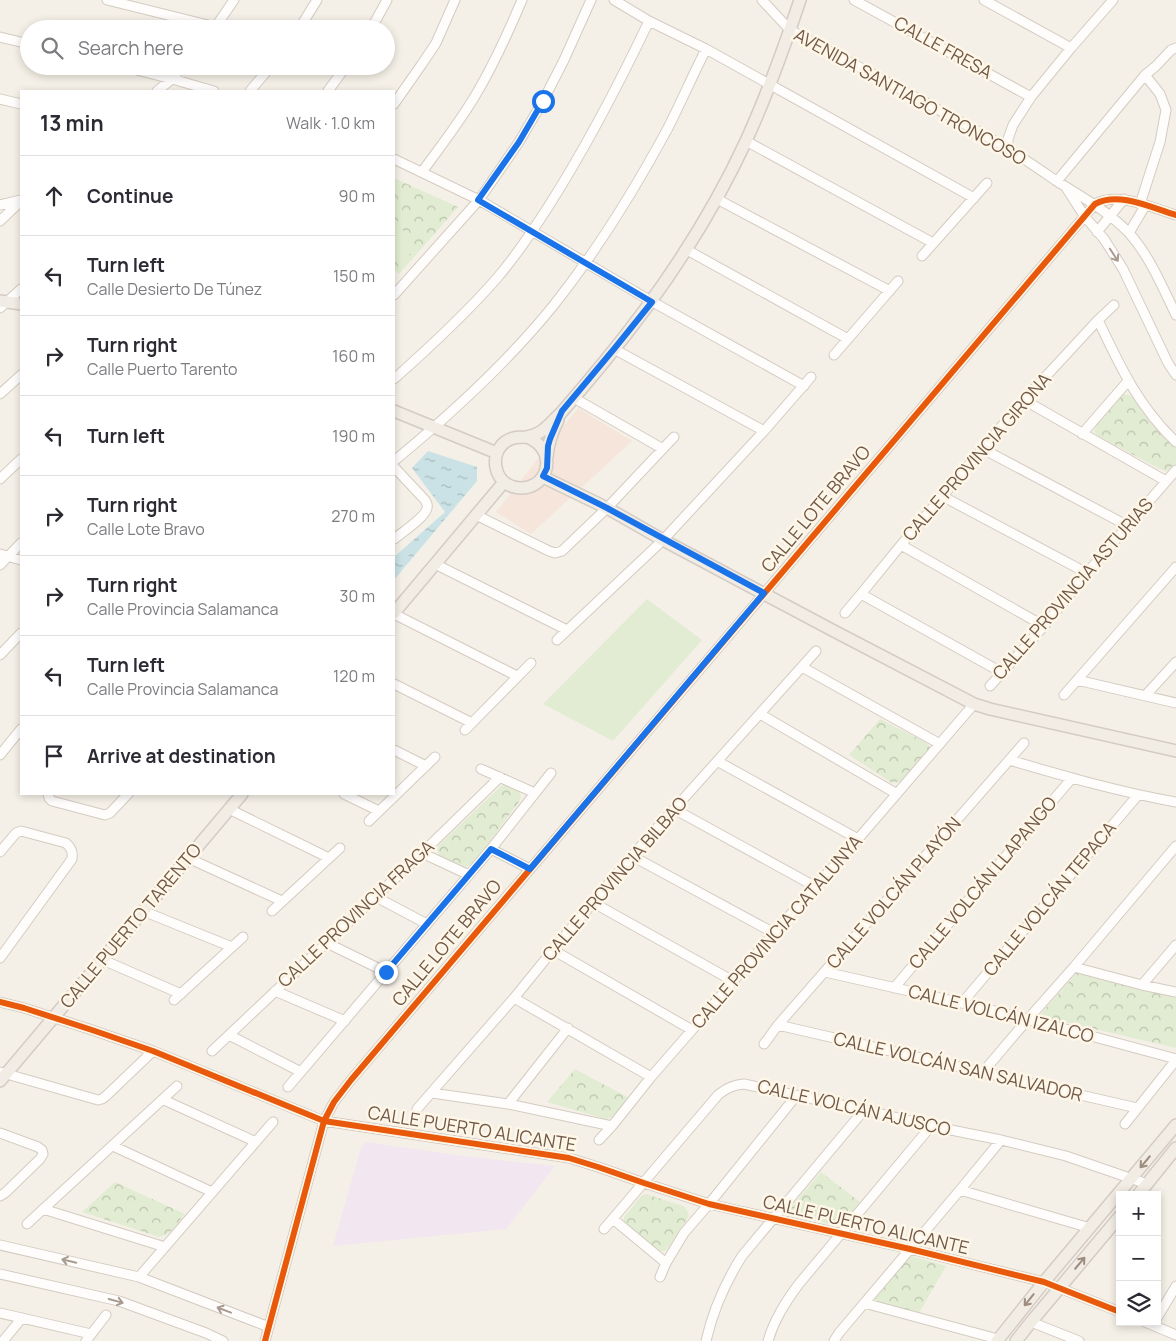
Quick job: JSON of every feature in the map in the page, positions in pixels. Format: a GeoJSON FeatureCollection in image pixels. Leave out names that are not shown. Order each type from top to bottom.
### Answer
{"type":"FeatureCollection","features":[{"type":"Feature","properties":{"kind":"main road"},"geometry":{"type":"LineString","coordinates":[[527,437],[544,429],[574,398],[652,302],[686,250],[717,199],[746,141],[770,86],[800,0]]}},
{"type":"Feature","properties":{"kind":"main road"},"geometry":{"type":"LineString","coordinates":[[2,303],[20,304]]}},
{"type":"Feature","properties":{"kind":"main road"},"geometry":{"type":"LineString","coordinates":[[395,410],[497,453]]}},
{"type":"Feature","properties":{"kind":"main road"},"geometry":{"type":"LineString","coordinates":[[547,459],[541,445],[527,437],[520,436],[506,441],[501,446],[495,460],[499,476],[511,486],[529,487],[537,483],[547,468],[548,446],[562,411]]}},
{"type":"Feature","properties":{"kind":"main road"},"geometry":{"type":"LineString","coordinates":[[543,476],[607,508],[663,540],[974,704],[1176,751]]}},
{"type":"Feature","properties":{"kind":"main road"},"geometry":{"type":"LineString","coordinates":[[395,613],[504,482]]}},
{"type":"Feature","properties":{"kind":"main road","name":"CALLE PUERTO TARENTO"},"geometry":{"type":"LineString","coordinates":[[2,1075],[54,1018],[241,795]]}},
{"type":"Feature","properties":{"kind":"main road"},"geometry":{"type":"LineString","coordinates":[[997,1340],[1176,1125]]}},
{"type":"Feature","properties":{"kind":"main road"},"geometry":{"type":"LineString","coordinates":[[1141,1191],[1176,1148]]}},
{"type":"Feature","properties":{"kind":"main road"},"geometry":{"type":"LineString","coordinates":[[1016,1341],[1116,1221]]}},
{"type":"Feature","properties":{"kind":"street"},"geometry":{"type":"LineString","coordinates":[[107,0],[184,20]]}},
{"type":"Feature","properties":{"kind":"street"},"geometry":{"type":"LineString","coordinates":[[220,20],[234,0]]}},
{"type":"Feature","properties":{"kind":"street"},"geometry":{"type":"LineString","coordinates":[[305,20],[317,0]]}},
{"type":"Feature","properties":{"kind":"street"},"geometry":{"type":"LineString","coordinates":[[376,20],[386,0]]}},
{"type":"Feature","properties":{"kind":"street"},"geometry":{"type":"LineString","coordinates":[[395,103],[436,43],[455,0]]}},
{"type":"Feature","properties":{"kind":"street"},"geometry":{"type":"LineString","coordinates":[[422,172],[475,96],[491,68],[522,0]]}},
{"type":"Feature","properties":{"kind":"street"},"geometry":{"type":"LineString","coordinates":[[396,290],[478,200],[519,142],[564,60],[591,0]]}},
{"type":"Feature","properties":{"kind":"street"},"geometry":{"type":"LineString","coordinates":[[614,0],[649,21],[706,49],[974,198]]}},
{"type":"Feature","properties":{"kind":"street","name":"AVENIDA SANTIAGO TRONCOSO"},"geometry":{"type":"LineString","coordinates":[[762,0],[790,30],[1008,149],[1095,204],[1129,233],[1156,274],[1176,314]]}},
{"type":"Feature","properties":{"kind":"street","name":"CALLE FRESA"},"geometry":{"type":"LineString","coordinates":[[854,0],[1031,97]]}},
{"type":"Feature","properties":{"kind":"street"},"geometry":{"type":"LineString","coordinates":[[984,0],[1071,48]]}},
{"type":"Feature","properties":{"kind":"street"},"geometry":{"type":"LineString","coordinates":[[1008,149],[1008,139],[1013,125],[1031,97],[1113,0]]}},
{"type":"Feature","properties":{"kind":"street"},"geometry":{"type":"LineString","coordinates":[[395,378],[450,329],[518,252],[592,136],[649,21]]}},
{"type":"Feature","properties":{"kind":"street"},"geometry":{"type":"LineString","coordinates":[[0,37],[20,42]]}},
{"type":"Feature","properties":{"kind":"street"},"geometry":{"type":"LineString","coordinates":[[1057,181],[1145,75],[1171,50],[1176,48]]}},
{"type":"Feature","properties":{"kind":"street"},"geometry":{"type":"LineString","coordinates":[[395,460],[435,427],[496,368],[554,305],[586,262],[623,206],[669,126],[706,49]]}},
{"type":"Feature","properties":{"kind":"street"},"geometry":{"type":"LineString","coordinates":[[159,75],[211,90]]}},
{"type":"Feature","properties":{"kind":"street"},"geometry":{"type":"LineString","coordinates":[[158,90],[175,75]]}},
{"type":"Feature","properties":{"kind":"street"},"geometry":{"type":"LineString","coordinates":[[251,90],[263,75]]}},
{"type":"Feature","properties":{"kind":"street"},"geometry":{"type":"LineString","coordinates":[[329,90],[340,75]]}},
{"type":"Feature","properties":{"kind":"street"},"geometry":{"type":"LineString","coordinates":[[1129,233],[1142,205],[1160,142],[1166,110],[1160,94],[1145,75]]}},
{"type":"Feature","properties":{"kind":"street"},"geometry":{"type":"LineString","coordinates":[[0,99],[20,104]]}},
{"type":"Feature","properties":{"kind":"street"},"geometry":{"type":"LineString","coordinates":[[746,141],[933,244]]}},
{"type":"Feature","properties":{"kind":"street"},"geometry":{"type":"LineString","coordinates":[[395,158],[478,200],[652,302],[804,386]]}},
{"type":"Feature","properties":{"kind":"street"},"geometry":{"type":"LineString","coordinates":[[922,256],[987,183]]}},
{"type":"Feature","properties":{"kind":"street"},"geometry":{"type":"LineString","coordinates":[[1066,186],[1084,217],[1104,239],[1123,269],[1168,363],[1176,375]]}},
{"type":"Feature","properties":{"kind":"street"},"geometry":{"type":"LineString","coordinates":[[717,199],[890,291]]}},
{"type":"Feature","properties":{"kind":"street"},"geometry":{"type":"LineString","coordinates":[[1097,232],[1124,199]]}},
{"type":"Feature","properties":{"kind":"street"},"geometry":{"type":"LineString","coordinates":[[1095,204],[1102,200],[1124,199],[1176,215]]}},
{"type":"Feature","properties":{"kind":"street"},"geometry":{"type":"LineString","coordinates":[[0,206],[20,200]]}},
{"type":"Feature","properties":{"kind":"street"},"geometry":{"type":"LineString","coordinates":[[0,221],[20,201]]}},
{"type":"Feature","properties":{"kind":"street","name":"CALLE LOTE BRAVO"},"geometry":{"type":"LineString","coordinates":[[264,1341],[324,1121],[334,1102],[350,1080],[1095,204]]}},
{"type":"Feature","properties":{"kind":"street"},"geometry":{"type":"LineString","coordinates":[[686,250],[848,339]]}},
{"type":"Feature","properties":{"kind":"street"},"geometry":{"type":"LineString","coordinates":[[834,355],[898,281]]}},
{"type":"Feature","properties":{"kind":"street"},"geometry":{"type":"LineString","coordinates":[[2,303],[20,290]]}},
{"type":"Feature","properties":{"kind":"street","name":"CALLE PROVINCIA GIRONA"},"geometry":{"type":"LineString","coordinates":[[845,613],[1024,400],[1098,320],[1114,306]]}},
{"type":"Feature","properties":{"kind":"street"},"geometry":{"type":"LineString","coordinates":[[1098,320],[1128,382],[1152,417],[1176,442]]}},
{"type":"Feature","properties":{"kind":"street"},"geometry":{"type":"LineString","coordinates":[[614,349],[764,432]]}},
{"type":"Feature","properties":{"kind":"street"},"geometry":{"type":"LineString","coordinates":[[0,394],[20,376]]}},
{"type":"Feature","properties":{"kind":"street"},"geometry":{"type":"LineString","coordinates":[[557,640],[663,540],[764,432],[811,378]]}},
{"type":"Feature","properties":{"kind":"street"},"geometry":{"type":"LineString","coordinates":[[1082,434],[1128,382]]}},
{"type":"Feature","properties":{"kind":"street"},"geometry":{"type":"LineString","coordinates":[[574,398],[663,449]]}},
{"type":"Feature","properties":{"kind":"street"},"geometry":{"type":"LineString","coordinates":[[1024,400],[1166,481]]}},
{"type":"Feature","properties":{"kind":"street"},"geometry":{"type":"LineString","coordinates":[[476,515],[549,551],[555,553],[562,551],[607,508],[674,437]]}},
{"type":"Feature","properties":{"kind":"street"},"geometry":{"type":"LineString","coordinates":[[983,449],[1128,526]]}},
{"type":"Feature","properties":{"kind":"street"},"geometry":{"type":"LineString","coordinates":[[0,480],[20,459]]}},
{"type":"Feature","properties":{"kind":"street"},"geometry":{"type":"LineString","coordinates":[[395,468],[425,500],[427,508],[423,516],[395,538]]}},
{"type":"Feature","properties":{"kind":"street","name":"CALLE PROVINCIA ASTURIAS"},"geometry":{"type":"LineString","coordinates":[[990,686],[1044,626],[1176,470]]}},
{"type":"Feature","properties":{"kind":"street"},"geometry":{"type":"LineString","coordinates":[[942,496],[1087,573]]}},
{"type":"Feature","properties":{"kind":"street"},"geometry":{"type":"LineString","coordinates":[[0,565],[4,556],[20,545]]}},
{"type":"Feature","properties":{"kind":"street"},"geometry":{"type":"LineString","coordinates":[[901,545],[1044,626]]}},
{"type":"Feature","properties":{"kind":"street"},"geometry":{"type":"LineString","coordinates":[[4,556],[20,560]]}},
{"type":"Feature","properties":{"kind":"street"},"geometry":{"type":"LineString","coordinates":[[435,564],[567,630]]}},
{"type":"Feature","properties":{"kind":"street"},"geometry":{"type":"LineString","coordinates":[[1064,695],[1176,567]]}},
{"type":"Feature","properties":{"kind":"street"},"geometry":{"type":"LineString","coordinates":[[861,594],[1001,672]]}},
{"type":"Feature","properties":{"kind":"street"},"geometry":{"type":"LineString","coordinates":[[395,615],[517,676]]}},
{"type":"Feature","properties":{"kind":"street"},"geometry":{"type":"LineString","coordinates":[[0,655],[20,634]]}},
{"type":"Feature","properties":{"kind":"street","name":"CALLE PROVINCIA BILBAO"},"geometry":{"type":"LineString","coordinates":[[418,1110],[514,998],[592,902],[816,651]]}},
{"type":"Feature","properties":{"kind":"street"},"geometry":{"type":"LineString","coordinates":[[1145,696],[1176,662]]}},
{"type":"Feature","properties":{"kind":"street"},"geometry":{"type":"LineString","coordinates":[[464,730],[531,663]]}},
{"type":"Feature","properties":{"kind":"street"},"geometry":{"type":"LineString","coordinates":[[802,668],[940,744]]}},
{"type":"Feature","properties":{"kind":"street"},"geometry":{"type":"LineString","coordinates":[[1077,680],[1176,703]]}},
{"type":"Feature","properties":{"kind":"street"},"geometry":{"type":"LineString","coordinates":[[395,684],[472,723]]}},
{"type":"Feature","properties":{"kind":"street","name":"CALLE PROVINCIA CATALUNYA"},"geometry":{"type":"LineString","coordinates":[[600,1140],[774,933],[974,704]]}},
{"type":"Feature","properties":{"kind":"street"},"geometry":{"type":"LineString","coordinates":[[760,714],[897,794]]}},
{"type":"Feature","properties":{"kind":"street"},"geometry":{"type":"LineString","coordinates":[[0,755],[20,730]]}},
{"type":"Feature","properties":{"kind":"street","name":"CALLE VOLCÁN PLAYÓN"},"geometry":{"type":"LineString","coordinates":[[764,1044],[778,1025],[1024,743]]}},
{"type":"Feature","properties":{"kind":"street"},"geometry":{"type":"LineString","coordinates":[[395,750],[426,766]]}},
{"type":"Feature","properties":{"kind":"street"},"geometry":{"type":"LineString","coordinates":[[369,821],[435,757]]}},
{"type":"Feature","properties":{"kind":"street"},"geometry":{"type":"LineString","coordinates":[[1009,760],[1138,795],[1176,802]]}},
{"type":"Feature","properties":{"kind":"street"},"geometry":{"type":"LineString","coordinates":[[717,761],[858,839]]}},
{"type":"Feature","properties":{"kind":"street"},"geometry":{"type":"LineString","coordinates":[[481,769],[535,793]]}},
{"type":"Feature","properties":{"kind":"street"},"geometry":{"type":"LineString","coordinates":[[288,1087],[491,849],[551,773]]}},
{"type":"Feature","properties":{"kind":"street","name":"CALLE PROVINCIA FRAGA"},"geometry":{"type":"LineString","coordinates":[[212,1051],[500,777]]}},
{"type":"Feature","properties":{"kind":"street","name":"CALLE VOLCÁN LLAPANGO"},"geometry":{"type":"LineString","coordinates":[[894,988],[1072,778]]}},
{"type":"Feature","properties":{"kind":"street"},"geometry":{"type":"LineString","coordinates":[[48,795],[52,801],[105,814],[110,813],[127,795]]}},
{"type":"Feature","properties":{"kind":"street"},"geometry":{"type":"LineString","coordinates":[[346,795],[379,811]]}},
{"type":"Feature","properties":{"kind":"street","name":"CALLE VOLCÁN TEPACA"},"geometry":{"type":"LineString","coordinates":[[962,1003],[1138,795]]}},
{"type":"Feature","properties":{"kind":"street"},"geometry":{"type":"LineString","coordinates":[[229,809],[329,858]]}},
{"type":"Feature","properties":{"kind":"street"},"geometry":{"type":"LineString","coordinates":[[674,809],[816,887]]}},
{"type":"Feature","properties":{"kind":"street"},"geometry":{"type":"LineString","coordinates":[[0,852],[16,833],[22,831],[66,843],[73,852],[72,859],[0,958]]}},
{"type":"Feature","properties":{"kind":"street"},"geometry":{"type":"LineString","coordinates":[[983,1072],[1176,846]]}},
{"type":"Feature","properties":{"kind":"street"},"geometry":{"type":"LineString","coordinates":[[272,911],[340,848]]}},
{"type":"Feature","properties":{"kind":"street"},"geometry":{"type":"LineString","coordinates":[[491,849],[530,869]]}},
{"type":"Feature","properties":{"kind":"street"},"geometry":{"type":"LineString","coordinates":[[422,853],[469,875]]}},
{"type":"Feature","properties":{"kind":"street"},"geometry":{"type":"LineString","coordinates":[[632,856],[774,933]]}},
{"type":"Feature","properties":{"kind":"street"},"geometry":{"type":"LineString","coordinates":[[188,858],[282,902]]}},
{"type":"Feature","properties":{"kind":"street"},"geometry":{"type":"LineString","coordinates":[[376,897],[427,924]]}},
{"type":"Feature","properties":{"kind":"street"},"geometry":{"type":"LineString","coordinates":[[592,902],[733,981]]}},
{"type":"Feature","properties":{"kind":"street"},"geometry":{"type":"LineString","coordinates":[[143,911],[232,947]]}},
{"type":"Feature","properties":{"kind":"street"},"geometry":{"type":"LineString","coordinates":[[103,960],[178,997],[243,937]]}},
{"type":"Feature","properties":{"kind":"street"},"geometry":{"type":"LineString","coordinates":[[326,943],[386,972]]}},
{"type":"Feature","properties":{"kind":"street"},"geometry":{"type":"LineString","coordinates":[[1142,985],[1176,945]]}},
{"type":"Feature","properties":{"kind":"street"},"geometry":{"type":"LineString","coordinates":[[552,950],[692,1030]]}},
{"type":"Feature","properties":{"kind":"street"},"geometry":{"type":"LineString","coordinates":[[1074,967],[1176,992]]}},
{"type":"Feature","properties":{"kind":"street","name":"CALLE VOLCÁN IZALCO"},"geometry":{"type":"LineString","coordinates":[[825,972],[1028,1019],[1176,1059]]}},
{"type":"Feature","properties":{"kind":"street"},"geometry":{"type":"LineString","coordinates":[[275,991],[345,1021]]}},
{"type":"Feature","properties":{"kind":"street"},"geometry":{"type":"LineString","coordinates":[[514,998],[651,1077]]}},
{"type":"Feature","properties":{"kind":"street","name":"CALLE PUERTO ALICANTE"},"geometry":{"type":"LineString","coordinates":[[0,1002],[153,1051],[324,1121],[569,1158],[709,1204],[910,1249],[1044,1282],[1116,1310]]}},
{"type":"Feature","properties":{"kind":"street","name":"CALLE VOLCÁN SAN SALVADOR"},"geometry":{"type":"LineString","coordinates":[[778,1025],[1137,1108]]}},
{"type":"Feature","properties":{"kind":"street"},"geometry":{"type":"LineString","coordinates":[[508,1104],[568,1028]]}},
{"type":"Feature","properties":{"kind":"street"},"geometry":{"type":"LineString","coordinates":[[229,1035],[301,1072]]}},
{"type":"Feature","properties":{"kind":"street"},"geometry":{"type":"LineString","coordinates":[[2,1075],[98,1100],[106,1096],[153,1051]]}},
{"type":"Feature","properties":{"kind":"street"},"geometry":{"type":"LineString","coordinates":[[1125,1124],[1176,1059]]}},
{"type":"Feature","properties":{"kind":"street","name":"CALLE VOLCÁN AJUSCO"},"geometry":{"type":"LineString","coordinates":[[604,1229],[718,1095],[725,1089],[744,1084],[1066,1156],[1147,1184]]}},
{"type":"Feature","properties":{"kind":"street"},"geometry":{"type":"LineString","coordinates":[[27,1224],[164,1100],[177,1086]]}},
{"type":"Feature","properties":{"kind":"street"},"geometry":{"type":"LineString","coordinates":[[432,1093],[508,1104],[612,1126]]}},
{"type":"Feature","properties":{"kind":"street"},"geometry":{"type":"LineString","coordinates":[[660,1278],[684,1233],[796,1096]]}},
{"type":"Feature","properties":{"kind":"street"},"geometry":{"type":"LineString","coordinates":[[164,1100],[256,1142]]}},
{"type":"Feature","properties":{"kind":"street"},"geometry":{"type":"LineString","coordinates":[[706,1341],[722,1292],[742,1256],[864,1110]]}},
{"type":"Feature","properties":{"kind":"street"},"geometry":{"type":"LineString","coordinates":[[139,1277],[273,1122]]}},
{"type":"Feature","properties":{"kind":"street"},"geometry":{"type":"LineString","coordinates":[[768,1341],[783,1307],[798,1285],[931,1126]]}},
{"type":"Feature","properties":{"kind":"street"},"geometry":{"type":"LineString","coordinates":[[0,1133],[38,1147],[42,1150],[43,1154],[33,1166],[0,1196]]}},
{"type":"Feature","properties":{"kind":"street"},"geometry":{"type":"LineString","coordinates":[[834,1341],[1001,1140]]}},
{"type":"Feature","properties":{"kind":"street"},"geometry":{"type":"LineString","coordinates":[[113,1146],[212,1192]]}},
{"type":"Feature","properties":{"kind":"street"},"geometry":{"type":"LineString","coordinates":[[960,1190],[1090,1228]]}},
{"type":"Feature","properties":{"kind":"street"},"geometry":{"type":"LineString","coordinates":[[43,1209],[165,1247]]}},
{"type":"Feature","properties":{"kind":"street"},"geometry":{"type":"LineString","coordinates":[[614,1219],[666,1264]]}},
{"type":"Feature","properties":{"kind":"street"},"geometry":{"type":"LineString","coordinates":[[0,1245],[139,1277],[269,1327]]}},
{"type":"Feature","properties":{"kind":"street"},"geometry":{"type":"LineString","coordinates":[[0,1274],[119,1301],[223,1341]]}},
{"type":"Feature","properties":{"kind":"street"},"geometry":{"type":"LineString","coordinates":[[1161,1309],[1175,1289]]}},
{"type":"Feature","properties":{"kind":"street"},"geometry":{"type":"LineString","coordinates":[[864,1303],[997,1340]]}},
{"type":"Feature","properties":{"kind":"street"},"geometry":{"type":"LineString","coordinates":[[0,1313],[88,1338],[106,1315]]}},
{"type":"Feature","properties":{"kind":"street"},"geometry":{"type":"LineString","coordinates":[[3,1341],[22,1318]]}},
{"type":"Feature","properties":{"kind":"street"},"geometry":{"type":"LineString","coordinates":[[1031,1322],[1079,1341]]}},
{"type":"Feature","properties":{"kind":"street"},"geometry":{"type":"LineString","coordinates":[[1159,1326],[1176,1335]]}},
{"type":"Feature","properties":{"kind":"street"},"geometry":{"type":"LineString","coordinates":[[199,1341],[206,1333]]}},
{"type":"Feature","properties":{"kind":"shaded area"},"geometry":{"type":"Polygon","coordinates":[[[578,408],[632,441],[531,534],[496,512],[578,408]]]}},
{"type":"Feature","properties":{"kind":"shaded area"},"geometry":{"type":"Polygon","coordinates":[[[366,1142],[471,1157],[555,1166],[506,1229],[333,1246],[361,1148],[366,1142]]]}},
{"type":"Feature","properties":{"kind":"green space"},"geometry":{"type":"Polygon","coordinates":[[[395,178],[458,207],[399,274],[395,271],[395,178]]]}},
{"type":"Feature","properties":{"kind":"green space"},"geometry":{"type":"Polygon","coordinates":[[[398,221],[414,252],[395,261],[395,222],[398,221]]]}},
{"type":"Feature","properties":{"kind":"green space"},"geometry":{"type":"Polygon","coordinates":[[[1123,394],[1133,398],[1150,422],[1176,449],[1176,463],[1167,471],[1098,436],[1094,431],[1097,424],[1123,394]]]}},
{"type":"Feature","properties":{"kind":"green space"},"geometry":{"type":"Polygon","coordinates":[[[647,599],[702,640],[613,741],[543,704],[647,599]]]}},
{"type":"Feature","properties":{"kind":"green space"},"geometry":{"type":"Polygon","coordinates":[[[880,719],[925,742],[929,746],[929,751],[903,781],[892,783],[849,755],[880,719]]]}},
{"type":"Feature","properties":{"kind":"green space"},"geometry":{"type":"Polygon","coordinates":[[[506,785],[518,789],[521,797],[519,802],[474,862],[466,867],[439,855],[437,849],[440,844],[501,786],[506,785]]]}},
{"type":"Feature","properties":{"kind":"green space"},"geometry":{"type":"Polygon","coordinates":[[[1077,973],[1176,998],[1176,1048],[1039,1016],[1077,973]]]}},
{"type":"Feature","properties":{"kind":"green space"},"geometry":{"type":"Polygon","coordinates":[[[575,1069],[629,1098],[615,1116],[606,1119],[547,1102],[575,1069]]]}},
{"type":"Feature","properties":{"kind":"green space"},"geometry":{"type":"Polygon","coordinates":[[[821,1172],[860,1202],[843,1223],[835,1225],[790,1215],[788,1211],[821,1172]]]}},
{"type":"Feature","properties":{"kind":"green space"},"geometry":{"type":"Polygon","coordinates":[[[115,1182],[185,1214],[171,1231],[159,1237],[82,1212],[115,1182]]]}},
{"type":"Feature","properties":{"kind":"green space"},"geometry":{"type":"Polygon","coordinates":[[[646,1194],[683,1206],[689,1216],[665,1251],[659,1251],[624,1222],[624,1217],[641,1196],[646,1194]]]}},
{"type":"Feature","properties":{"kind":"green space"},"geometry":{"type":"Polygon","coordinates":[[[912,1256],[946,1266],[919,1313],[878,1303],[874,1300],[874,1298],[912,1256]]]}},
{"type":"Feature","properties":{"kind":"water"},"geometry":{"type":"Polygon","coordinates":[[[428,451],[477,467],[477,481],[395,579],[395,556],[445,512],[412,468],[428,451]]]}},
{"type":"Feature","properties":{"kind":"cycle path"},"geometry":{"type":"LineString","coordinates":[[265,1341],[324,1121],[334,1102],[351,1080],[1095,204],[1104,200],[1125,200],[1176,215]]}},
{"type":"Feature","properties":{"kind":"cycle path"},"geometry":{"type":"LineString","coordinates":[[0,1002],[24,1008],[153,1051],[324,1121],[569,1158],[709,1204],[910,1249],[1044,1282],[1116,1310]]}},
{"type":"Feature","properties":{"kind":"route"},"geometry":{"type":"LineString","coordinates":[[386,972],[491,849],[530,869],[764,593],[607,508],[543,476],[547,468],[550,439],[562,411],[652,302],[478,200],[519,142],[543,101]]}}]}
